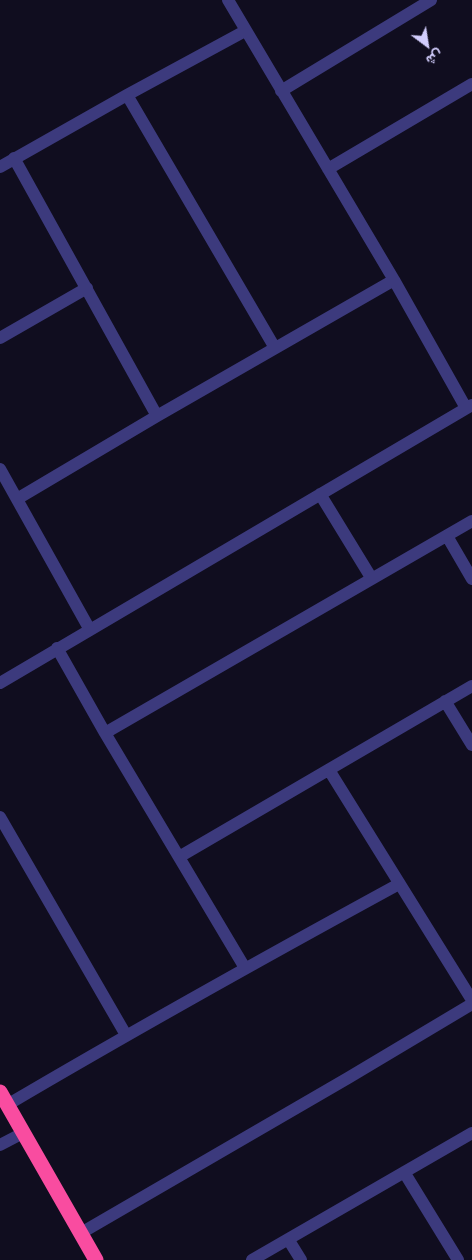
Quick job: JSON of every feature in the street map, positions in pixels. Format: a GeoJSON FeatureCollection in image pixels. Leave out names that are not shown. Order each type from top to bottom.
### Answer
{"type":"FeatureCollection","features":[{"type":"Feature","properties":{"kind":"highway"},"geometry":{"type":"LineString","coordinates":[[3,1098],[81,1233],[90,1258]]}},
{"type":"Feature","properties":{"kind":"street"},"geometry":{"type":"LineString","coordinates":[[0,683],[469,406],[228,0]]}},
{"type":"Feature","properties":{"kind":"street"},"geometry":{"type":"LineString","coordinates":[[281,91],[431,0]]}},
{"type":"Feature","properties":{"kind":"street"},"geometry":{"type":"LineString","coordinates":[[0,167],[126,94],[245,31]]}},
{"type":"Feature","properties":{"kind":"street"},"geometry":{"type":"LineString","coordinates":[[328,169],[472,84]]}},
{"type":"Feature","properties":{"kind":"street"},"geometry":{"type":"LineString","coordinates":[[126,94],[275,348]]}},
{"type":"Feature","properties":{"kind":"street"},"geometry":{"type":"LineString","coordinates":[[14,158],[157,416]]}},
{"type":"Feature","properties":{"kind":"street"},"geometry":{"type":"LineString","coordinates":[[17,500],[157,416],[394,280]]}},
{"type":"Feature","properties":{"kind":"street"},"geometry":{"type":"LineString","coordinates":[[0,338],[87,288]]}},
{"type":"Feature","properties":{"kind":"street"},"geometry":{"type":"LineString","coordinates":[[0,469],[90,630]]}},
{"type":"Feature","properties":{"kind":"street"},"geometry":{"type":"LineString","coordinates":[[320,494],[372,580]]}},
{"type":"Feature","properties":{"kind":"street"},"geometry":{"type":"LineString","coordinates":[[105,733],[472,521]]}},
{"type":"Feature","properties":{"kind":"street"},"geometry":{"type":"LineString","coordinates":[[447,536],[472,579]]}},
{"type":"Feature","properties":{"kind":"street"},"geometry":{"type":"LineString","coordinates":[[57,648],[105,733],[245,968]]}},
{"type":"Feature","properties":{"kind":"street"},"geometry":{"type":"LineString","coordinates":[[179,857],[472,686]]}},
{"type":"Feature","properties":{"kind":"street"},"geometry":{"type":"LineString","coordinates":[[445,702],[472,745]]}},
{"type":"Feature","properties":{"kind":"street"},"geometry":{"type":"LineString","coordinates":[[329,770],[472,1000]]}},
{"type":"Feature","properties":{"kind":"street"},"geometry":{"type":"LineString","coordinates":[[0,817],[126,1035]]}},
{"type":"Feature","properties":{"kind":"street"},"geometry":{"type":"LineString","coordinates":[[3,1098],[126,1035],[399,884]]}},
{"type":"Feature","properties":{"kind":"street"},"geometry":{"type":"LineString","coordinates":[[81,1233],[472,1004]]}},
{"type":"Feature","properties":{"kind":"street"},"geometry":{"type":"LineString","coordinates":[[0,1145],[23,1133]]}},
{"type":"Feature","properties":{"kind":"street"},"geometry":{"type":"LineString","coordinates":[[252,1260],[472,1133]]}},
{"type":"Feature","properties":{"kind":"street"},"geometry":{"type":"LineString","coordinates":[[404,1172],[458,1260]]}},
{"type":"Feature","properties":{"kind":"street"},"geometry":{"type":"LineString","coordinates":[[288,1238],[301,1260]]}}]}
